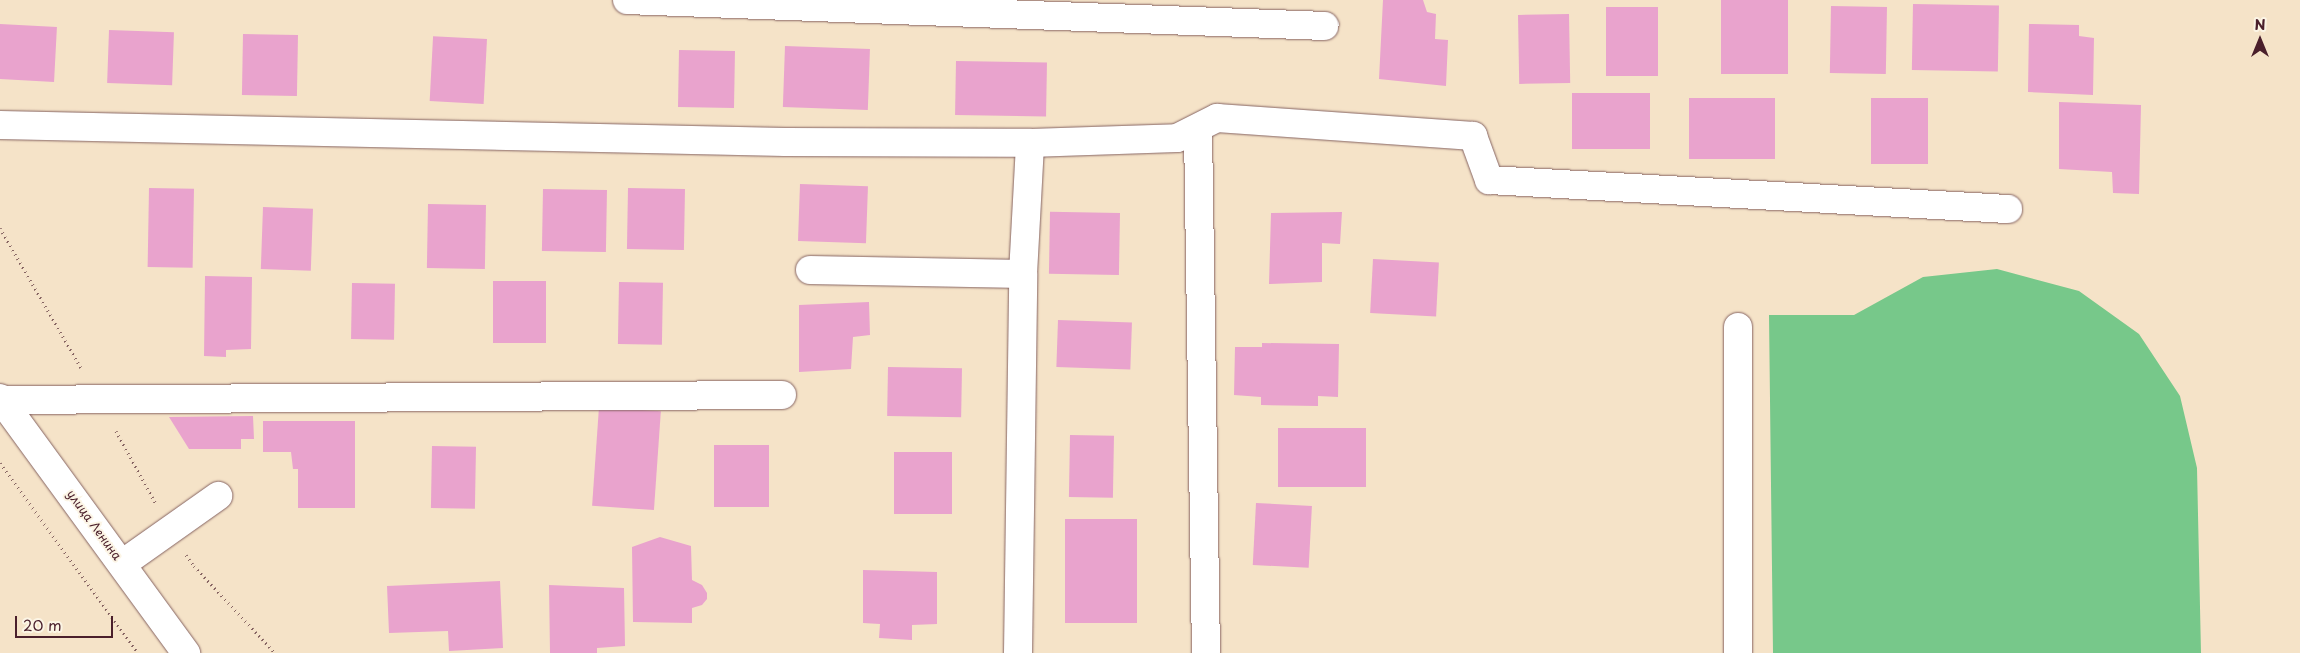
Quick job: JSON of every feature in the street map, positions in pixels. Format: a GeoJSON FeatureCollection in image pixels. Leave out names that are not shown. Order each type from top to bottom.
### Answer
{"type":"FeatureCollection","features":[{"type":"Feature","properties":{"kind":"street"},"geometry":{"type":"LineString","coordinates":[[626,0],[1325,26]]}},
{"type":"Feature","properties":{"kind":"street"},"geometry":{"type":"LineString","coordinates":[[0,125],[785,142],[1030,143],[1177,138],[1217,118],[1473,136],[1489,180],[2008,210]]}},
{"type":"Feature","properties":{"kind":"street"},"geometry":{"type":"LineString","coordinates":[[1198,128],[1206,653]]}},
{"type":"Feature","properties":{"kind":"street"},"geometry":{"type":"LineString","coordinates":[[1018,653],[1023,274],[1030,143]]}},
{"type":"Feature","properties":{"kind":"street"},"geometry":{"type":"LineString","coordinates":[[810,270],[1023,274]]}},
{"type":"Feature","properties":{"kind":"street"},"geometry":{"type":"LineString","coordinates":[[1738,327],[1738,653]]}},
{"type":"Feature","properties":{"kind":"street"},"geometry":{"type":"LineString","coordinates":[[1,399],[100,400],[782,395]]}},
{"type":"Feature","properties":{"kind":"street","name":"улица Ленина"},"geometry":{"type":"LineString","coordinates":[[1,399],[186,653]]}},
{"type":"Feature","properties":{"kind":"street"},"geometry":{"type":"LineString","coordinates":[[122,564],[218,496]]}},
{"type":"Feature","properties":{"kind":"path"},"geometry":{"type":"LineString","coordinates":[[0,228],[100,400]]}},
{"type":"Feature","properties":{"kind":"path"},"geometry":{"type":"LineString","coordinates":[[0,463],[138,653]]}},
{"type":"Feature","properties":{"kind":"green space"},"geometry":{"type":"Polygon","coordinates":[[[1997,269],[2079,291],[2139,334],[2180,396],[2197,468],[2201,653],[1773,653],[1769,315],[1854,315],[1923,277],[1997,269]]]}},
{"type":"Feature","properties":{"kind":"building"},"geometry":{"type":"Polygon","coordinates":[[[1383,0],[1423,0],[1427,12],[1436,14],[1435,39],[1448,40],[1446,86],[1379,79],[1383,0]]]}},
{"type":"Feature","properties":{"kind":"building"},"geometry":{"type":"Polygon","coordinates":[[[1721,0],[1788,0],[1788,74],[1721,74],[1721,0]]]}},
{"type":"Feature","properties":{"kind":"building"},"geometry":{"type":"Polygon","coordinates":[[[1913,4],[1999,6],[1998,71],[1912,70],[1913,4]]]}},
{"type":"Feature","properties":{"kind":"building"},"geometry":{"type":"Polygon","coordinates":[[[1831,6],[1887,7],[1886,74],[1830,73],[1831,6]]]}},
{"type":"Feature","properties":{"kind":"building"},"geometry":{"type":"Polygon","coordinates":[[[1606,7],[1658,7],[1658,76],[1606,76],[1606,7]]]}},
{"type":"Feature","properties":{"kind":"building"},"geometry":{"type":"Polygon","coordinates":[[[1569,14],[1570,83],[1519,84],[1518,15],[1569,14]]]}},
{"type":"Feature","properties":{"kind":"building"},"geometry":{"type":"Polygon","coordinates":[[[0,24],[57,27],[54,82],[0,79],[0,24]]]}},
{"type":"Feature","properties":{"kind":"building"},"geometry":{"type":"Polygon","coordinates":[[[2029,24],[2079,25],[2079,36],[2094,38],[2093,95],[2028,92],[2029,24]]]}},
{"type":"Feature","properties":{"kind":"building"},"geometry":{"type":"Polygon","coordinates":[[[109,30],[174,32],[172,85],[107,83],[109,30]]]}},
{"type":"Feature","properties":{"kind":"building"},"geometry":{"type":"Polygon","coordinates":[[[243,34],[298,35],[297,96],[242,95],[243,34]]]}},
{"type":"Feature","properties":{"kind":"building"},"geometry":{"type":"Polygon","coordinates":[[[433,36],[487,39],[484,104],[430,101],[433,36]]]}},
{"type":"Feature","properties":{"kind":"building"},"geometry":{"type":"Polygon","coordinates":[[[785,46],[870,49],[868,110],[783,107],[785,46]]]}},
{"type":"Feature","properties":{"kind":"building"},"geometry":{"type":"Polygon","coordinates":[[[679,50],[735,51],[734,108],[678,107],[679,50]]]}},
{"type":"Feature","properties":{"kind":"building"},"geometry":{"type":"Polygon","coordinates":[[[956,61],[1047,63],[1046,117],[955,115],[956,61]]]}},
{"type":"Feature","properties":{"kind":"building"},"geometry":{"type":"Polygon","coordinates":[[[1572,93],[1650,93],[1650,149],[1572,149],[1572,93]]]}},
{"type":"Feature","properties":{"kind":"building"},"geometry":{"type":"Polygon","coordinates":[[[1689,98],[1775,98],[1775,159],[1689,159],[1689,98]]]}},
{"type":"Feature","properties":{"kind":"building"},"geometry":{"type":"Polygon","coordinates":[[[1871,98],[1928,98],[1928,164],[1871,164],[1871,98]]]}},
{"type":"Feature","properties":{"kind":"building"},"geometry":{"type":"Polygon","coordinates":[[[2059,102],[2141,105],[2139,194],[2113,193],[2112,172],[2059,169],[2059,102]]]}},
{"type":"Feature","properties":{"kind":"building"},"geometry":{"type":"Polygon","coordinates":[[[800,184],[868,186],[866,243],[798,241],[800,184]]]}},
{"type":"Feature","properties":{"kind":"building"},"geometry":{"type":"Polygon","coordinates":[[[149,188],[194,189],[193,268],[148,267],[149,188]]]}},
{"type":"Feature","properties":{"kind":"building"},"geometry":{"type":"Polygon","coordinates":[[[628,188],[685,189],[684,250],[627,249],[628,188]]]}},
{"type":"Feature","properties":{"kind":"building"},"geometry":{"type":"Polygon","coordinates":[[[543,189],[607,190],[606,252],[542,251],[543,189]]]}},
{"type":"Feature","properties":{"kind":"building"},"geometry":{"type":"Polygon","coordinates":[[[428,204],[486,205],[485,269],[427,268],[428,204]]]}},
{"type":"Feature","properties":{"kind":"building"},"geometry":{"type":"Polygon","coordinates":[[[263,207],[313,209],[311,271],[261,269],[263,207]]]}},
{"type":"Feature","properties":{"kind":"building"},"geometry":{"type":"Polygon","coordinates":[[[1050,212],[1120,213],[1119,275],[1049,274],[1050,212]]]}},
{"type":"Feature","properties":{"kind":"building"},"geometry":{"type":"Polygon","coordinates":[[[1342,212],[1340,244],[1322,243],[1322,282],[1269,284],[1271,213],[1342,212]]]}},
{"type":"Feature","properties":{"kind":"building"},"geometry":{"type":"Polygon","coordinates":[[[1373,259],[1439,262],[1436,316],[1370,313],[1373,259]]]}},
{"type":"Feature","properties":{"kind":"building"},"geometry":{"type":"Polygon","coordinates":[[[205,276],[252,277],[251,349],[226,350],[226,357],[204,356],[205,276]]]}},
{"type":"Feature","properties":{"kind":"building"},"geometry":{"type":"Polygon","coordinates":[[[493,281],[546,281],[546,343],[493,343],[493,281]]]}},
{"type":"Feature","properties":{"kind":"building"},"geometry":{"type":"Polygon","coordinates":[[[619,282],[663,283],[662,345],[618,344],[619,282]]]}},
{"type":"Feature","properties":{"kind":"building"},"geometry":{"type":"Polygon","coordinates":[[[352,283],[395,284],[394,340],[351,339],[352,283]]]}},
{"type":"Feature","properties":{"kind":"building"},"geometry":{"type":"Polygon","coordinates":[[[869,302],[870,335],[853,337],[851,369],[799,372],[799,305],[869,302]]]}},
{"type":"Feature","properties":{"kind":"building"},"geometry":{"type":"Polygon","coordinates":[[[1058,320],[1132,323],[1130,370],[1056,367],[1058,320]]]}},
{"type":"Feature","properties":{"kind":"building"},"geometry":{"type":"Polygon","coordinates":[[[1262,343],[1339,344],[1338,397],[1318,396],[1318,406],[1261,405],[1261,397],[1234,395],[1235,347],[1262,347],[1262,343]]]}},
{"type":"Feature","properties":{"kind":"building"},"geometry":{"type":"Polygon","coordinates":[[[888,367],[962,368],[961,417],[887,416],[888,367]]]}},
{"type":"Feature","properties":{"kind":"building"},"geometry":{"type":"Polygon","coordinates":[[[599,407],[661,411],[654,510],[592,506],[599,407]]]}},
{"type":"Feature","properties":{"kind":"building"},"geometry":{"type":"Polygon","coordinates":[[[253,416],[254,439],[241,439],[241,449],[189,449],[169,417],[253,416]]]}},
{"type":"Feature","properties":{"kind":"building"},"geometry":{"type":"Polygon","coordinates":[[[263,421],[355,421],[355,508],[298,508],[298,469],[293,469],[291,452],[263,452],[263,421]]]}},
{"type":"Feature","properties":{"kind":"building"},"geometry":{"type":"Polygon","coordinates":[[[1278,428],[1366,428],[1366,487],[1278,487],[1278,428]]]}},
{"type":"Feature","properties":{"kind":"building"},"geometry":{"type":"Polygon","coordinates":[[[1070,435],[1114,436],[1113,498],[1069,497],[1070,435]]]}},
{"type":"Feature","properties":{"kind":"building"},"geometry":{"type":"Polygon","coordinates":[[[714,445],[769,445],[769,507],[714,507],[714,445]]]}},
{"type":"Feature","properties":{"kind":"building"},"geometry":{"type":"Polygon","coordinates":[[[432,446],[476,447],[475,509],[431,508],[432,446]]]}},
{"type":"Feature","properties":{"kind":"building"},"geometry":{"type":"Polygon","coordinates":[[[894,452],[952,452],[952,514],[894,514],[894,452]]]}},
{"type":"Feature","properties":{"kind":"building"},"geometry":{"type":"Polygon","coordinates":[[[1256,503],[1312,506],[1309,568],[1253,565],[1256,503]]]}},
{"type":"Feature","properties":{"kind":"building"},"geometry":{"type":"Polygon","coordinates":[[[1065,519],[1137,519],[1137,623],[1065,623],[1065,519]]]}},
{"type":"Feature","properties":{"kind":"building"},"geometry":{"type":"Polygon","coordinates":[[[660,537],[691,546],[692,580],[702,585],[707,593],[707,599],[702,605],[692,608],[692,623],[633,622],[632,547],[660,537]]]}},
{"type":"Feature","properties":{"kind":"building"},"geometry":{"type":"Polygon","coordinates":[[[863,570],[937,572],[937,624],[912,625],[912,640],[879,638],[880,624],[863,623],[863,570]]]}},
{"type":"Feature","properties":{"kind":"building"},"geometry":{"type":"Polygon","coordinates":[[[500,581],[503,648],[449,651],[448,631],[389,633],[387,586],[500,581]]]}},
{"type":"Feature","properties":{"kind":"building"},"geometry":{"type":"Polygon","coordinates":[[[549,585],[624,588],[625,646],[597,648],[597,653],[550,653],[549,585]]]}}]}
